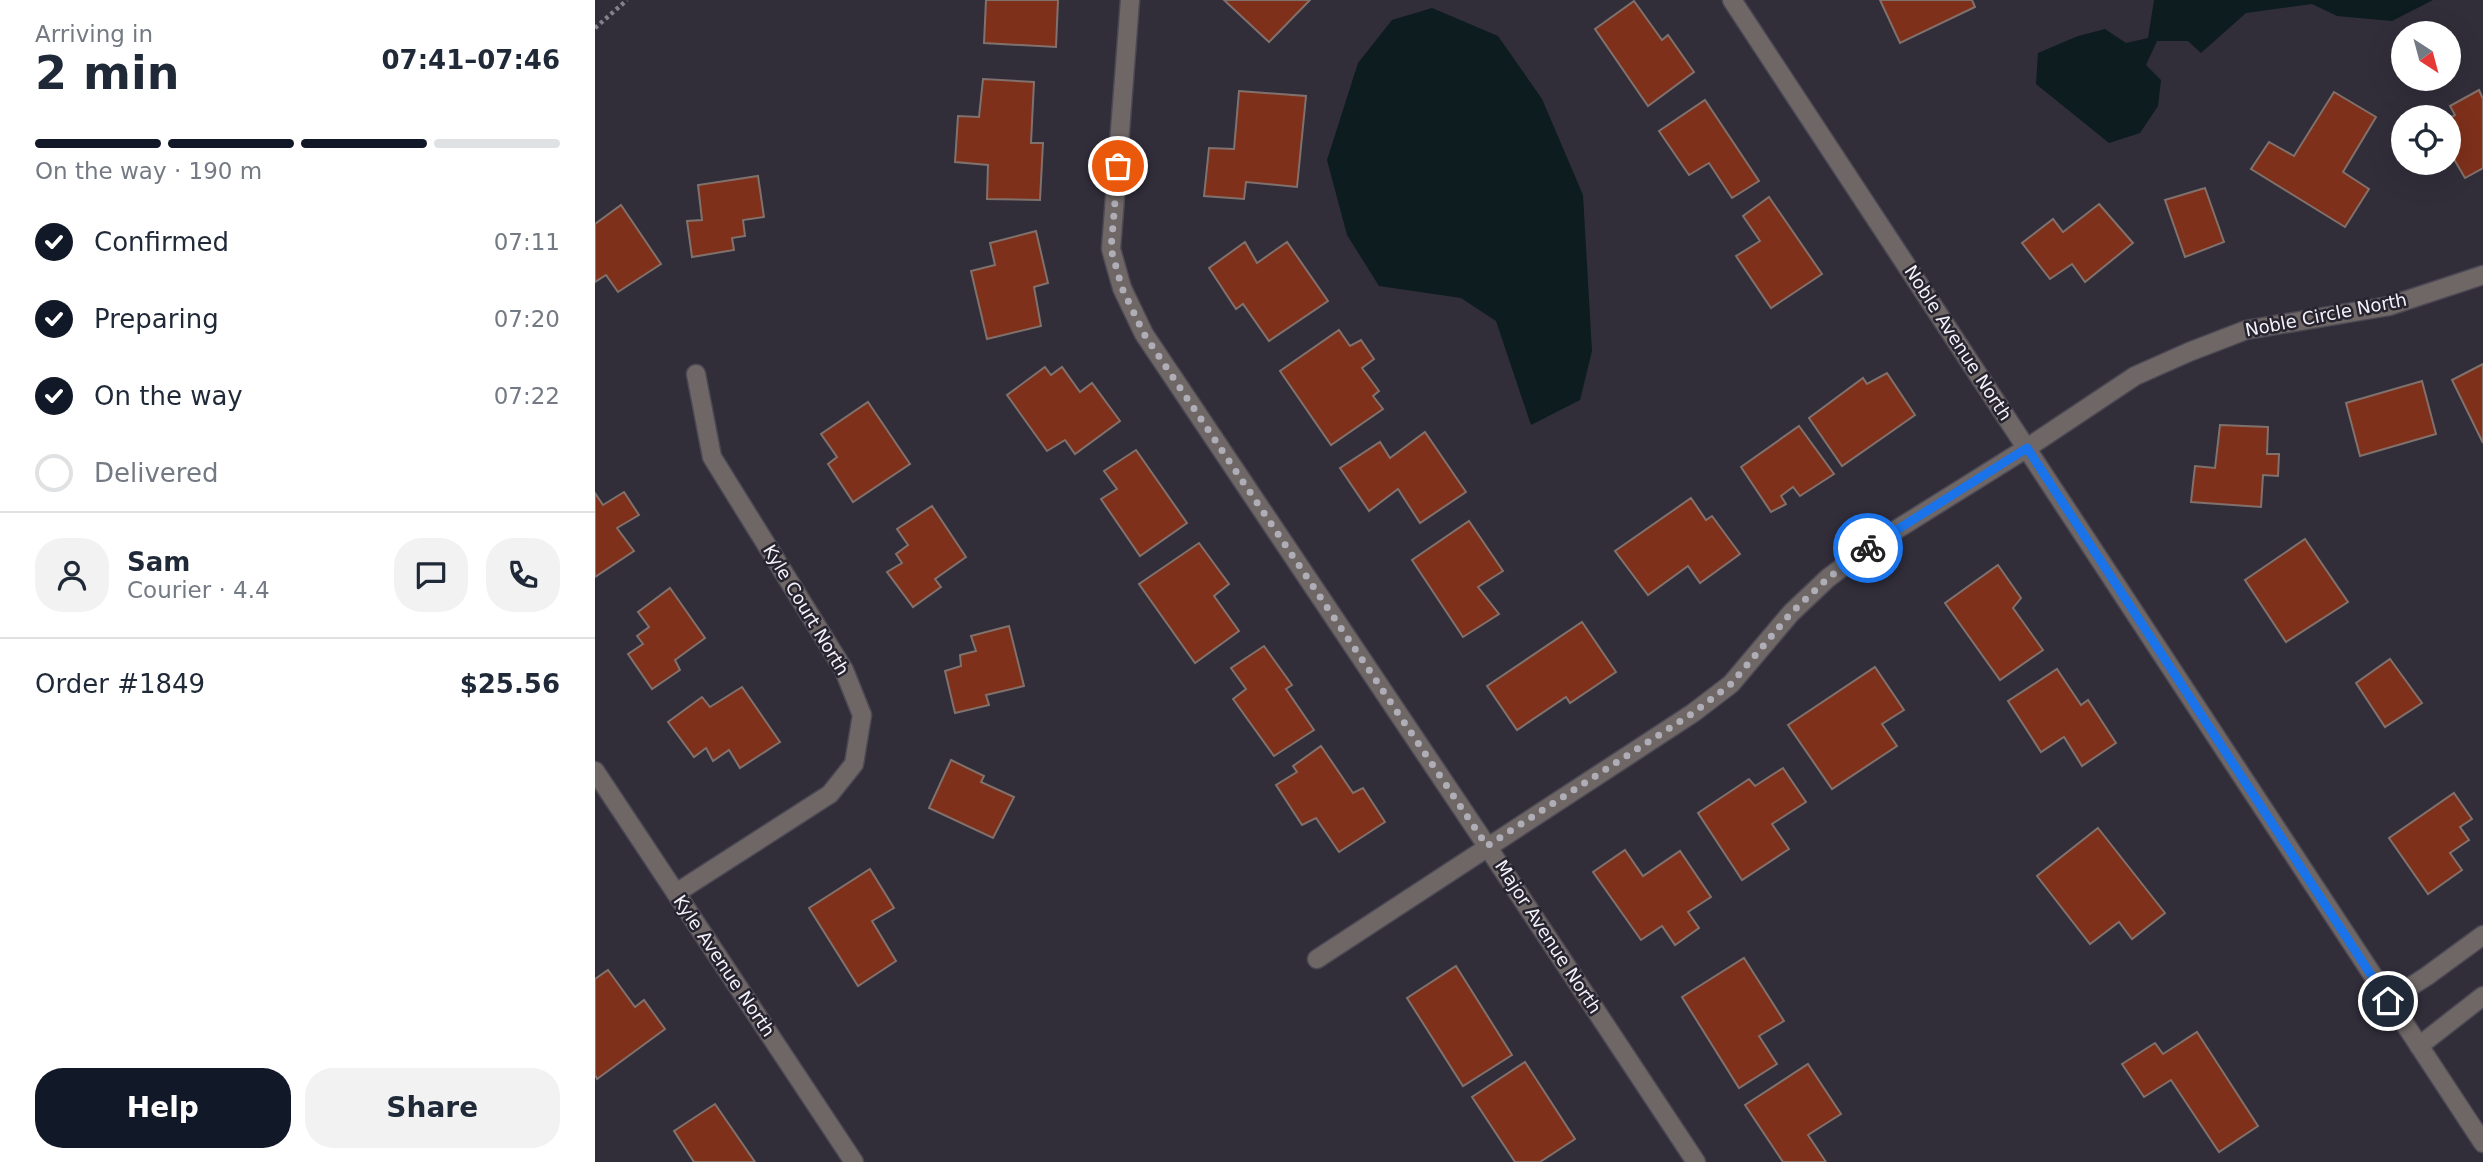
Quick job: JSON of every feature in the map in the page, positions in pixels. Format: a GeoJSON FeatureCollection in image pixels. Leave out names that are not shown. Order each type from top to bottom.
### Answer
{"type":"FeatureCollection","features":[{"type":"Feature","properties":{"kind":"street","name":"Major Avenue North"},"geometry":{"type":"LineString","coordinates":[[1130,0],[1111,249],[1122,288],[1144,334],[1696,1162]]}},
{"type":"Feature","properties":{"kind":"street","name":"Noble Avenue North"},"geometry":{"type":"LineString","coordinates":[[1732,0],[2483,1143]]}},
{"type":"Feature","properties":{"kind":"street","name":"Noble Circle North"},"geometry":{"type":"LineString","coordinates":[[1317,959],[1702,706],[1731,684],[1791,613],[1828,578],[1875,543],[2027,448],[2135,376],[2246,330],[2389,306],[2483,275]]}},
{"type":"Feature","properties":{"kind":"street","name":"Kyle Court North"},"geometry":{"type":"LineString","coordinates":[[676,893],[830,794],[854,764],[862,715],[845,670],[712,457],[697,374]]}},
{"type":"Feature","properties":{"kind":"street","name":"Kyle Avenue North"},"geometry":{"type":"LineString","coordinates":[[595,771],[854,1162]]}},
{"type":"Feature","properties":{"kind":"street"},"geometry":{"type":"LineString","coordinates":[[2388,1001],[2483,935]]}},
{"type":"Feature","properties":{"kind":"street"},"geometry":{"type":"LineString","coordinates":[[2419,1046],[2483,996]]}},
{"type":"Feature","properties":{"kind":"path"},"geometry":{"type":"LineString","coordinates":[[595,28],[627,0]]}},
{"type":"Feature","properties":{"kind":"shaded area"},"geometry":{"type":"Polygon","coordinates":[[[2154,0],[2433,0],[2392,21],[2337,16],[2312,4],[2246,13],[2201,53],[2188,41],[2157,41],[2146,65],[2161,80],[2158,106],[2140,133],[2109,143],[2036,84],[2038,53],[2078,36],[2105,29],[2126,43],[2148,38],[2154,0]]]}},
{"type":"Feature","properties":{"kind":"shaded area"},"geometry":{"type":"Polygon","coordinates":[[[1432,8],[1498,36],[1542,99],[1583,195],[1592,351],[1580,400],[1531,425],[1496,321],[1461,298],[1379,286],[1347,235],[1327,160],[1358,63],[1392,20],[1432,8]]]}},
{"type":"Feature","properties":{"kind":"building"},"geometry":{"type":"Polygon","coordinates":[[[986,0],[1058,0],[1056,47],[984,43],[986,0]]]}},
{"type":"Feature","properties":{"kind":"building"},"geometry":{"type":"Polygon","coordinates":[[[1224,0],[1310,0],[1269,42],[1224,0]]]}},
{"type":"Feature","properties":{"kind":"building"},"geometry":{"type":"Polygon","coordinates":[[[1880,0],[1972,0],[1975,7],[1900,43],[1880,0]]]}},
{"type":"Feature","properties":{"kind":"building"},"geometry":{"type":"Polygon","coordinates":[[[1634,1],[1662,40],[1668,35],[1694,72],[1648,106],[1595,29],[1634,1]]]}},
{"type":"Feature","properties":{"kind":"building"},"geometry":{"type":"Polygon","coordinates":[[[983,79],[1034,82],[1031,143],[1043,143],[1040,200],[987,199],[988,165],[955,162],[958,116],[979,117],[983,79]]]}},
{"type":"Feature","properties":{"kind":"building"},"geometry":{"type":"Polygon","coordinates":[[[2479,90],[2483,99],[2483,168],[2465,178],[2461,171],[2461,105],[2452,105],[2479,90]]]}},
{"type":"Feature","properties":{"kind":"building"},"geometry":{"type":"Polygon","coordinates":[[[1239,91],[1306,96],[1297,187],[1246,182],[1244,199],[1204,196],[1209,148],[1234,149],[1239,91]]]}},
{"type":"Feature","properties":{"kind":"building"},"geometry":{"type":"Polygon","coordinates":[[[2334,92],[2376,117],[2343,172],[2369,189],[2345,227],[2251,169],[2269,142],[2294,156],[2334,92]]]}},
{"type":"Feature","properties":{"kind":"building"},"geometry":{"type":"Polygon","coordinates":[[[1705,100],[1759,181],[1732,198],[1709,163],[1689,175],[1659,131],[1705,100]]]}},
{"type":"Feature","properties":{"kind":"building"},"geometry":{"type":"Polygon","coordinates":[[[758,176],[764,217],[743,220],[745,236],[732,238],[734,250],[692,257],[687,221],[702,220],[698,185],[758,176]]]}},
{"type":"Feature","properties":{"kind":"building"},"geometry":{"type":"Polygon","coordinates":[[[2205,188],[2224,242],[2185,257],[2165,200],[2205,188]]]}},
{"type":"Feature","properties":{"kind":"building"},"geometry":{"type":"Polygon","coordinates":[[[1769,197],[1822,274],[1771,308],[1736,256],[1760,241],[1743,216],[1769,197]]]}},
{"type":"Feature","properties":{"kind":"building"},"geometry":{"type":"Polygon","coordinates":[[[2099,204],[2133,243],[2085,282],[2072,264],[2050,279],[2022,243],[2053,219],[2063,232],[2099,204]]]}},
{"type":"Feature","properties":{"kind":"building"},"geometry":{"type":"Polygon","coordinates":[[[621,205],[661,264],[618,292],[606,275],[595,282],[595,224],[621,205]]]}},
{"type":"Feature","properties":{"kind":"building"},"geometry":{"type":"Polygon","coordinates":[[[1036,231],[1048,283],[1034,287],[1041,326],[987,339],[971,271],[995,265],[990,243],[1036,231]]]}},
{"type":"Feature","properties":{"kind":"building"},"geometry":{"type":"Polygon","coordinates":[[[1245,242],[1257,263],[1287,242],[1328,301],[1269,341],[1243,304],[1236,309],[1209,268],[1245,242]]]}},
{"type":"Feature","properties":{"kind":"building"},"geometry":{"type":"Polygon","coordinates":[[[1339,330],[1350,346],[1361,340],[1374,359],[1362,368],[1379,391],[1373,396],[1383,409],[1331,445],[1280,371],[1339,330]]]}},
{"type":"Feature","properties":{"kind":"building"},"geometry":{"type":"Polygon","coordinates":[[[2483,364],[2483,443],[2452,380],[2483,364]]]}},
{"type":"Feature","properties":{"kind":"building"},"geometry":{"type":"Polygon","coordinates":[[[1045,367],[1051,375],[1062,367],[1080,392],[1092,383],[1120,421],[1075,454],[1065,440],[1047,451],[1007,395],[1045,367]]]}},
{"type":"Feature","properties":{"kind":"building"},"geometry":{"type":"Polygon","coordinates":[[[1887,373],[1915,415],[1842,466],[1809,418],[1863,378],[1867,384],[1887,373]]]}},
{"type":"Feature","properties":{"kind":"building"},"geometry":{"type":"Polygon","coordinates":[[[2422,381],[2436,434],[2360,456],[2346,403],[2422,381]]]}},
{"type":"Feature","properties":{"kind":"building"},"geometry":{"type":"Polygon","coordinates":[[[868,402],[910,464],[853,502],[828,464],[837,457],[821,434],[868,402]]]}},
{"type":"Feature","properties":{"kind":"building"},"geometry":{"type":"Polygon","coordinates":[[[2220,425],[2268,427],[2267,454],[2279,454],[2278,476],[2263,475],[2261,507],[2191,502],[2195,466],[2215,468],[2220,425]]]}},
{"type":"Feature","properties":{"kind":"building"},"geometry":{"type":"Polygon","coordinates":[[[1799,426],[1834,474],[1800,496],[1793,487],[1781,496],[1786,504],[1771,512],[1741,467],[1799,426]]]}},
{"type":"Feature","properties":{"kind":"building"},"geometry":{"type":"Polygon","coordinates":[[[1425,432],[1466,492],[1420,523],[1398,489],[1369,511],[1340,468],[1380,442],[1390,458],[1425,432]]]}},
{"type":"Feature","properties":{"kind":"building"},"geometry":{"type":"Polygon","coordinates":[[[1136,450],[1187,523],[1140,556],[1101,499],[1117,489],[1104,471],[1136,450]]]}},
{"type":"Feature","properties":{"kind":"building"},"geometry":{"type":"Polygon","coordinates":[[[624,492],[639,515],[617,528],[634,551],[595,577],[595,493],[603,505],[624,492]]]}},
{"type":"Feature","properties":{"kind":"building"},"geometry":{"type":"Polygon","coordinates":[[[1691,498],[1706,520],[1712,516],[1740,554],[1700,583],[1688,566],[1648,595],[1615,551],[1691,498]]]}},
{"type":"Feature","properties":{"kind":"building"},"geometry":{"type":"Polygon","coordinates":[[[932,506],[966,557],[935,579],[941,587],[913,607],[887,572],[902,563],[896,554],[908,545],[897,529],[932,506]]]}},
{"type":"Feature","properties":{"kind":"building"},"geometry":{"type":"Polygon","coordinates":[[[1469,521],[1503,571],[1478,587],[1499,614],[1463,637],[1412,560],[1469,521]]]}},
{"type":"Feature","properties":{"kind":"building"},"geometry":{"type":"Polygon","coordinates":[[[2305,539],[2348,602],[2286,642],[2245,580],[2305,539]]]}},
{"type":"Feature","properties":{"kind":"building"},"geometry":{"type":"Polygon","coordinates":[[[1199,543],[1229,584],[1214,596],[1239,631],[1195,663],[1139,584],[1199,543]]]}},
{"type":"Feature","properties":{"kind":"building"},"geometry":{"type":"Polygon","coordinates":[[[1998,565],[2021,598],[2013,608],[2043,650],[2000,680],[1945,603],[1998,565]]]}},
{"type":"Feature","properties":{"kind":"building"},"geometry":{"type":"Polygon","coordinates":[[[670,588],[705,638],[675,660],[680,670],[652,689],[628,654],[643,644],[637,636],[649,627],[638,612],[670,588]]]}},
{"type":"Feature","properties":{"kind":"building"},"geometry":{"type":"Polygon","coordinates":[[[1582,622],[1616,672],[1570,703],[1566,697],[1517,730],[1487,686],[1582,622]]]}},
{"type":"Feature","properties":{"kind":"building"},"geometry":{"type":"Polygon","coordinates":[[[1009,626],[1024,686],[986,695],[989,705],[955,713],[945,671],[961,666],[960,655],[976,651],[971,636],[1009,626]]]}},
{"type":"Feature","properties":{"kind":"building"},"geometry":{"type":"Polygon","coordinates":[[[1264,646],[1292,685],[1286,689],[1314,730],[1274,756],[1233,699],[1246,689],[1231,668],[1264,646]]]}},
{"type":"Feature","properties":{"kind":"building"},"geometry":{"type":"Polygon","coordinates":[[[2390,659],[2422,703],[2385,727],[2356,683],[2390,659]]]}},
{"type":"Feature","properties":{"kind":"building"},"geometry":{"type":"Polygon","coordinates":[[[1875,667],[1904,710],[1882,724],[1897,746],[1832,789],[1788,725],[1875,667]]]}},
{"type":"Feature","properties":{"kind":"building"},"geometry":{"type":"Polygon","coordinates":[[[2057,669],[2081,705],[2088,700],[2116,743],[2082,766],[2064,737],[2041,752],[2008,701],[2057,669]]]}},
{"type":"Feature","properties":{"kind":"building"},"geometry":{"type":"Polygon","coordinates":[[[742,687],[780,742],[740,768],[729,750],[713,761],[706,748],[694,757],[668,722],[702,697],[710,707],[742,687]]]}},
{"type":"Feature","properties":{"kind":"building"},"geometry":{"type":"Polygon","coordinates":[[[1321,746],[1353,793],[1363,788],[1385,822],[1339,852],[1316,818],[1302,825],[1276,785],[1297,772],[1293,766],[1321,746]]]}},
{"type":"Feature","properties":{"kind":"building"},"geometry":{"type":"Polygon","coordinates":[[[951,760],[984,776],[981,782],[1014,797],[993,838],[929,808],[951,760]]]}},
{"type":"Feature","properties":{"kind":"building"},"geometry":{"type":"Polygon","coordinates":[[[1783,768],[1806,802],[1772,824],[1789,849],[1742,880],[1698,813],[1749,779],[1755,786],[1783,768]]]}},
{"type":"Feature","properties":{"kind":"building"},"geometry":{"type":"Polygon","coordinates":[[[2454,793],[2472,819],[2460,827],[2469,840],[2450,853],[2462,870],[2428,894],[2389,838],[2454,793]]]}},
{"type":"Feature","properties":{"kind":"building"},"geometry":{"type":"Polygon","coordinates":[[[2098,828],[2165,913],[2132,939],[2119,922],[2090,944],[2037,876],[2098,828]]]}},
{"type":"Feature","properties":{"kind":"building"},"geometry":{"type":"Polygon","coordinates":[[[1625,850],[1643,876],[1680,851],[1711,897],[1688,912],[1699,928],[1675,945],[1662,926],[1641,940],[1593,872],[1625,850]]]}},
{"type":"Feature","properties":{"kind":"building"},"geometry":{"type":"Polygon","coordinates":[[[870,869],[894,908],[872,921],[896,961],[858,986],[809,908],[870,869]]]}},
{"type":"Feature","properties":{"kind":"building"},"geometry":{"type":"Polygon","coordinates":[[[1744,958],[1784,1021],[1759,1036],[1777,1064],[1739,1088],[1682,997],[1744,958]]]}},
{"type":"Feature","properties":{"kind":"building"},"geometry":{"type":"Polygon","coordinates":[[[1456,966],[1512,1055],[1463,1086],[1407,998],[1456,966]]]}},
{"type":"Feature","properties":{"kind":"building"},"geometry":{"type":"Polygon","coordinates":[[[608,970],[635,1007],[644,1000],[665,1029],[597,1079],[595,979],[608,970]]]}},
{"type":"Feature","properties":{"kind":"building"},"geometry":{"type":"Polygon","coordinates":[[[2197,1032],[2258,1126],[2219,1152],[2171,1080],[2144,1097],[2122,1064],[2155,1043],[2163,1054],[2197,1032]]]}},
{"type":"Feature","properties":{"kind":"building"},"geometry":{"type":"Polygon","coordinates":[[[1525,1062],[1575,1139],[1540,1162],[1515,1162],[1472,1097],[1525,1062]]]}},
{"type":"Feature","properties":{"kind":"building"},"geometry":{"type":"Polygon","coordinates":[[[1808,1064],[1841,1114],[1808,1135],[1826,1162],[1783,1162],[1745,1105],[1808,1064]]]}},
{"type":"Feature","properties":{"kind":"building"},"geometry":{"type":"Polygon","coordinates":[[[715,1104],[755,1162],[694,1162],[674,1131],[715,1104]]]}},
{"type":"Feature","properties":{"kind":"way so far"},"geometry":{"type":"LineString","coordinates":[[1118,166],[1111,249],[1122,288],[1144,334],[1487,846],[1693,713],[1731,684],[1791,613],[1828,578],[1868,548]]}},
{"type":"Feature","properties":{"kind":"route"},"geometry":{"type":"LineString","coordinates":[[1868,548],[2027,448],[2388,1001]]}}]}
